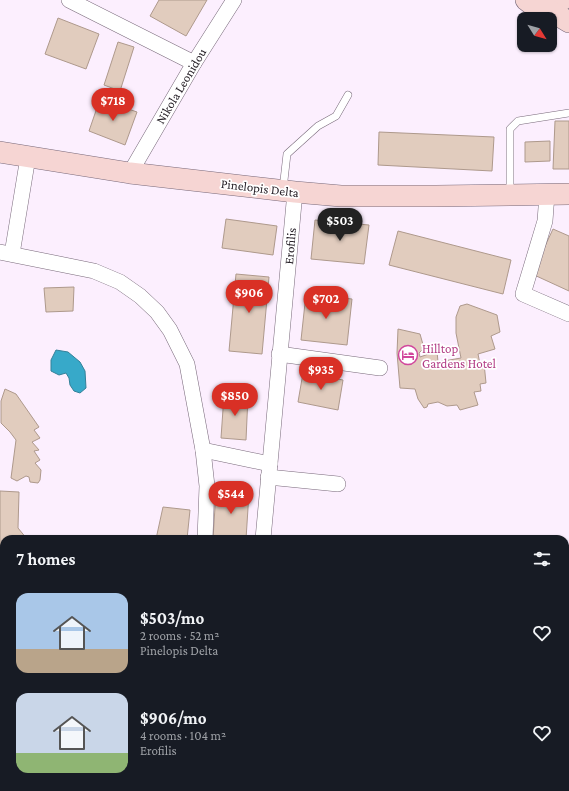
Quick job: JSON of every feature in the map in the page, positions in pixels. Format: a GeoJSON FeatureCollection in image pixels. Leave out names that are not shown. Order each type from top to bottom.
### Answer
{"type":"FeatureCollection","features":[{"type":"Feature","properties":{"kind":"street"},"geometry":{"type":"LineString","coordinates":[[69,0],[194,63]]}},
{"type":"Feature","properties":{"kind":"street","name":"Nikola Leonidou"},"geometry":{"type":"LineString","coordinates":[[130,173],[194,63],[234,0]]}},
{"type":"Feature","properties":{"kind":"street"},"geometry":{"type":"LineString","coordinates":[[544,2],[569,22]]}},
{"type":"Feature","properties":{"kind":"street","name":"Pinelopis Delta"},"geometry":{"type":"LineString","coordinates":[[0,152],[130,173],[341,196],[569,194]]}},
{"type":"Feature","properties":{"kind":"street"},"geometry":{"type":"LineString","coordinates":[[28,156],[6,253],[94,271],[120,282],[140,296],[157,312],[170,330],[187,364],[203,450],[207,486],[204,535]]}},
{"type":"Feature","properties":{"kind":"street","name":"Erofilis"},"geometry":{"type":"LineString","coordinates":[[263,535],[280,354],[289,191]]}},
{"type":"Feature","properties":{"kind":"street"},"geometry":{"type":"LineString","coordinates":[[547,194],[545,221],[523,294],[569,314]]}},
{"type":"Feature","properties":{"kind":"street"},"geometry":{"type":"LineString","coordinates":[[280,354],[380,368]]}},
{"type":"Feature","properties":{"kind":"street"},"geometry":{"type":"LineString","coordinates":[[203,450],[269,470],[338,484]]}},
{"type":"Feature","properties":{"kind":"lane"},"geometry":{"type":"LineString","coordinates":[[289,191],[287,154],[318,126],[336,116],[348,95]]}},
{"type":"Feature","properties":{"kind":"lane"},"geometry":{"type":"LineString","coordinates":[[510,195],[510,129],[518,121],[569,113]]}},
{"type":"Feature","properties":{"kind":"water"},"geometry":{"type":"Polygon","coordinates":[[[56,350],[68,352],[80,362],[85,371],[86,388],[80,393],[74,391],[70,385],[69,378],[66,373],[59,375],[51,371],[51,360],[56,350]]]}},
{"type":"Feature","properties":{"kind":"building"},"geometry":{"type":"Polygon","coordinates":[[[159,0],[207,0],[186,36],[150,16],[159,0]]]}},
{"type":"Feature","properties":{"kind":"building"},"geometry":{"type":"Polygon","coordinates":[[[58,18],[99,34],[86,69],[45,54],[58,18]]]}},
{"type":"Feature","properties":{"kind":"building"},"geometry":{"type":"Polygon","coordinates":[[[118,42],[134,47],[120,91],[104,85],[118,42]]]}},
{"type":"Feature","properties":{"kind":"building"},"geometry":{"type":"Polygon","coordinates":[[[100,99],[137,112],[125,145],[89,131],[100,99]]]}},
{"type":"Feature","properties":{"kind":"building"},"geometry":{"type":"Polygon","coordinates":[[[555,121],[569,121],[569,169],[553,169],[555,121]]]}},
{"type":"Feature","properties":{"kind":"building"},"geometry":{"type":"Polygon","coordinates":[[[379,132],[494,137],[492,171],[378,165],[379,132]]]}},
{"type":"Feature","properties":{"kind":"building"},"geometry":{"type":"Polygon","coordinates":[[[550,141],[550,161],[525,162],[525,142],[550,141]]]}},
{"type":"Feature","properties":{"kind":"building"},"geometry":{"type":"Polygon","coordinates":[[[226,219],[277,226],[273,255],[222,248],[226,219]]]}},
{"type":"Feature","properties":{"kind":"building"},"geometry":{"type":"Polygon","coordinates":[[[315,220],[369,225],[364,264],[311,259],[315,220]]]}},
{"type":"Feature","properties":{"kind":"building"},"geometry":{"type":"Polygon","coordinates":[[[553,229],[569,236],[569,291],[532,274],[553,229]]]}},
{"type":"Feature","properties":{"kind":"building"},"geometry":{"type":"Polygon","coordinates":[[[398,231],[511,260],[503,294],[389,265],[398,231]]]}},
{"type":"Feature","properties":{"kind":"building"},"geometry":{"type":"Polygon","coordinates":[[[236,274],[269,277],[262,354],[229,351],[236,274]]]}},
{"type":"Feature","properties":{"kind":"building"},"geometry":{"type":"Polygon","coordinates":[[[74,287],[73,311],[46,312],[44,288],[74,287]]]}},
{"type":"Feature","properties":{"kind":"building"},"geometry":{"type":"Polygon","coordinates":[[[306,294],[352,299],[347,345],[301,340],[306,294]]]}},
{"type":"Feature","properties":{"kind":"building","name":"Hilltop Gardens Hotel"},"geometry":{"type":"Polygon","coordinates":[[[467,304],[497,315],[500,332],[491,336],[495,349],[478,354],[480,364],[484,363],[486,383],[480,384],[481,391],[474,392],[478,405],[460,410],[457,405],[447,406],[438,402],[428,404],[427,407],[424,408],[418,399],[415,389],[400,388],[397,353],[398,329],[420,334],[424,348],[419,353],[420,357],[437,351],[438,362],[461,358],[456,333],[456,317],[460,306],[467,304]]]}},
{"type":"Feature","properties":{"kind":"building"},"geometry":{"type":"Polygon","coordinates":[[[303,373],[343,380],[338,410],[298,402],[303,373]]]}},
{"type":"Feature","properties":{"kind":"building"},"geometry":{"type":"Polygon","coordinates":[[[5,389],[16,394],[39,427],[34,430],[40,438],[32,442],[39,450],[34,451],[40,460],[35,463],[41,470],[40,480],[38,483],[30,482],[29,477],[26,476],[17,481],[11,478],[16,440],[1,423],[1,401],[5,389]]]}},
{"type":"Feature","properties":{"kind":"building"},"geometry":{"type":"Polygon","coordinates":[[[224,395],[248,396],[246,440],[221,438],[224,395]]]}},
{"type":"Feature","properties":{"kind":"building"},"geometry":{"type":"Polygon","coordinates":[[[0,491],[19,492],[18,528],[24,535],[0,535],[0,491]]]}},
{"type":"Feature","properties":{"kind":"building"},"geometry":{"type":"Polygon","coordinates":[[[216,491],[249,493],[246,535],[213,535],[216,491]]]}},
{"type":"Feature","properties":{"kind":"building"},"geometry":{"type":"Polygon","coordinates":[[[163,507],[190,510],[187,535],[157,535],[163,507]]]}},
{"type":"Feature","properties":{"kind":"place","name":"Hilltop Gardens Hotel"},"geometry":{"type":"Point","coordinates":[408,355]}}]}
